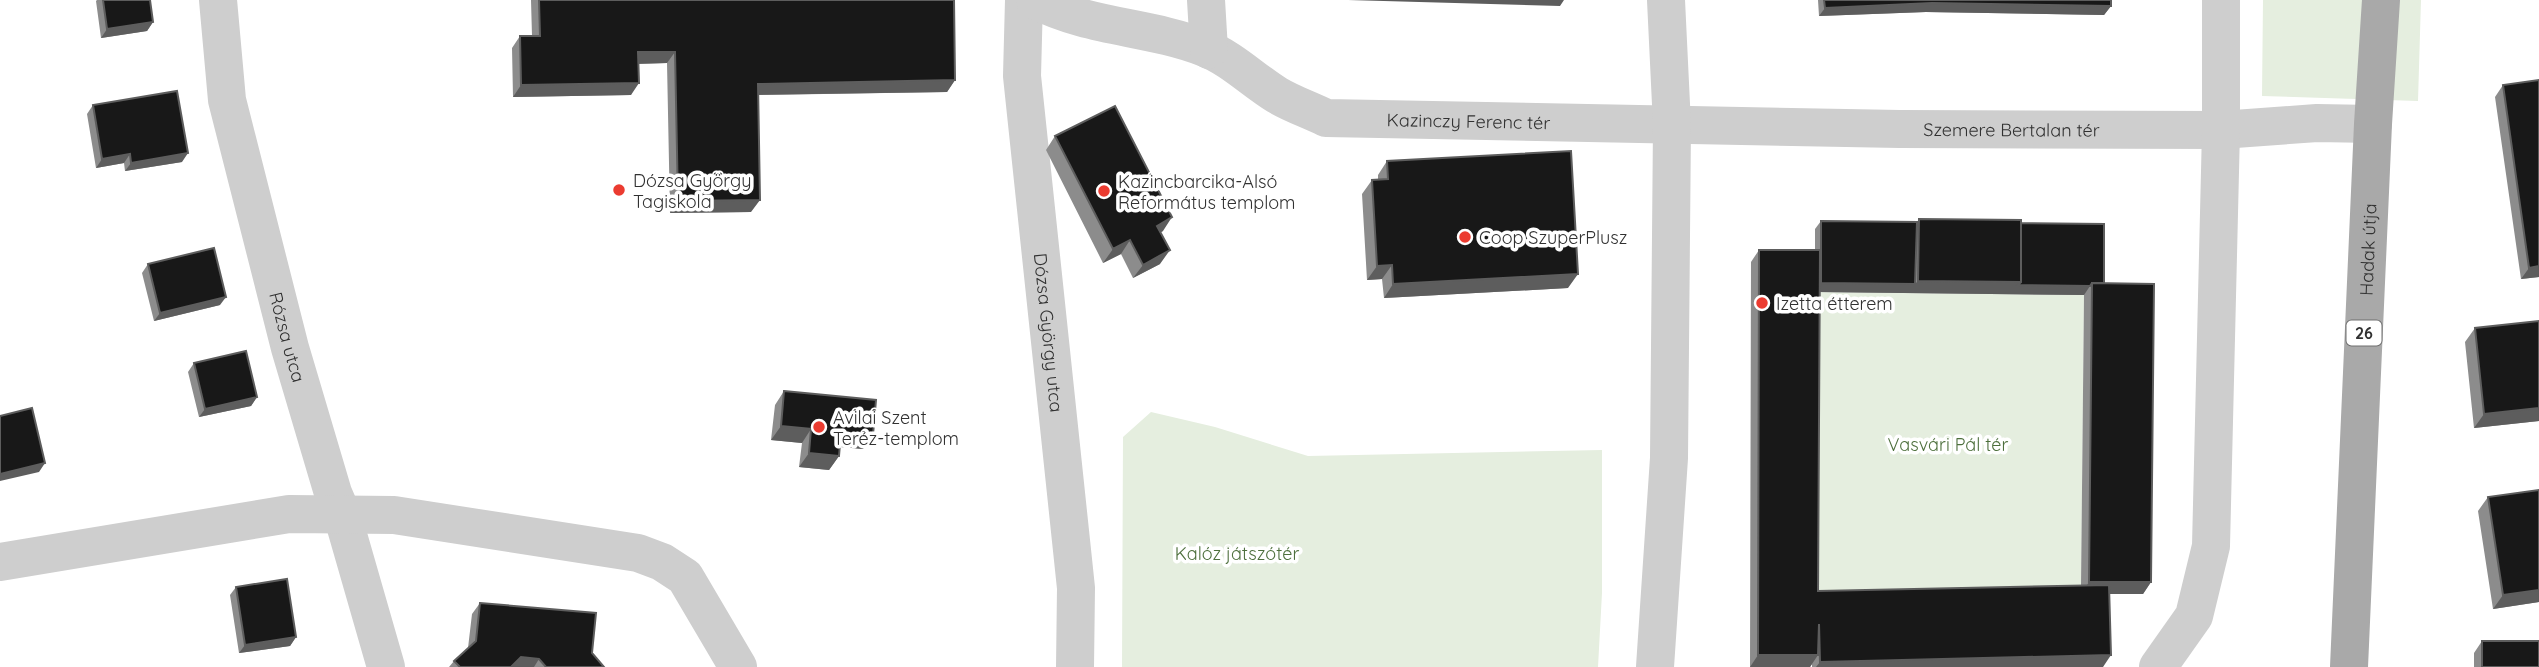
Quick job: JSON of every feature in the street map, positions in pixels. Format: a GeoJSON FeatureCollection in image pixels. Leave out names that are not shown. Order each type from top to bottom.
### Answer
{"type":"FeatureCollection","features":[{"type":"Feature","properties":{"kind":"main road","name":"Hadak útja"},"geometry":{"type":"LineString","coordinates":[[2349,667],[2381,0]]}},
{"type":"Feature","properties":{"kind":"street","name":"Rózsa utca"},"geometry":{"type":"LineString","coordinates":[[218,0],[228,100],[290,348],[387,667]]}},
{"type":"Feature","properties":{"kind":"street","name":"Dózsa György utca"},"geometry":{"type":"LineString","coordinates":[[1024,0],[1022,76],[1076,588],[1075,667]]}},
{"type":"Feature","properties":{"kind":"street","name":"Kazinczy Ferenc tér"},"geometry":{"type":"LineString","coordinates":[[1035,0],[1054,10],[1091,22],[1167,35],[1209,50],[1279,96],[1326,118],[1672,125]]}},
{"type":"Feature","properties":{"kind":"street"},"geometry":{"type":"LineString","coordinates":[[1206,0],[1209,50]]}},
{"type":"Feature","properties":{"kind":"street"},"geometry":{"type":"LineString","coordinates":[[1655,667],[1669,458],[1672,125],[1666,0]]}},
{"type":"Feature","properties":{"kind":"street"},"geometry":{"type":"LineString","coordinates":[[2158,667],[2194,616],[2211,545],[2221,130],[2221,0]]}},
{"type":"Feature","properties":{"kind":"street","name":"Szemere Bertalan tér"},"geometry":{"type":"LineString","coordinates":[[1672,125],[1900,130],[2221,130],[2316,123],[2373,124]]}},
{"type":"Feature","properties":{"kind":"street"},"geometry":{"type":"LineString","coordinates":[[0,562],[289,514],[394,515],[638,553],[662,562],[685,577],[738,667]]}},
{"type":"Feature","properties":{"kind":"green space"},"geometry":{"type":"Polygon","coordinates":[[[2263,0],[2421,0],[2418,101],[2262,96],[2263,0]]]}},
{"type":"Feature","properties":{"kind":"green space","name":"Vasvári Pál tér"},"geometry":{"type":"Polygon","coordinates":[[[1815,292],[2084,295],[2081,594],[1810,603],[1815,292]]]}},
{"type":"Feature","properties":{"kind":"green space","name":"Kalóz játszótér"},"geometry":{"type":"Polygon","coordinates":[[[1151,412],[1215,427],[1308,456],[1602,450],[1602,593],[1598,667],[1122,667],[1123,437],[1151,412]]]}},
{"type":"Feature","properties":{"kind":"building"},"geometry":{"type":"Polygon","coordinates":[[[103,0],[150,0],[153,22],[107,29],[103,0]]]}},
{"type":"Feature","properties":{"kind":"building","name":"Dózsa György Tagiskola"},"geometry":{"type":"Polygon","coordinates":[[[539,0],[954,0],[955,80],[758,84],[760,200],[678,201],[675,52],[638,52],[639,83],[521,85],[520,36],[540,36],[539,0]]]}},
{"type":"Feature","properties":{"kind":"building"},"geometry":{"type":"Polygon","coordinates":[[[1824,0],[2111,0],[2111,6],[1932,3],[1825,8],[1824,0]]]}},
{"type":"Feature","properties":{"kind":"building"},"geometry":{"type":"Polygon","coordinates":[[[2539,80],[2539,266],[2529,268],[2503,85],[2539,80]]]}},
{"type":"Feature","properties":{"kind":"building"},"geometry":{"type":"Polygon","coordinates":[[[177,91],[188,153],[131,163],[130,154],[102,159],[93,105],[177,91]]]}},
{"type":"Feature","properties":{"kind":"building","name":"Kazincbarcika-Alsó Református templom"},"geometry":{"type":"Polygon","coordinates":[[[1115,106],[1172,217],[1157,226],[1170,250],[1143,265],[1130,240],[1113,249],[1055,136],[1115,106]]]}},
{"type":"Feature","properties":{"kind":"building","name":"Coop SzuperPlusz"},"geometry":{"type":"Polygon","coordinates":[[[1571,151],[1578,274],[1393,284],[1392,265],[1377,266],[1372,180],[1388,179],[1387,161],[1571,151]]]}},
{"type":"Feature","properties":{"kind":"building"},"geometry":{"type":"Polygon","coordinates":[[[1919,219],[2021,220],[2021,282],[1918,281],[1919,219]]]}},
{"type":"Feature","properties":{"kind":"building"},"geometry":{"type":"Polygon","coordinates":[[[1821,221],[1917,222],[1915,284],[1821,283],[1821,221]]]}},
{"type":"Feature","properties":{"kind":"building"},"geometry":{"type":"Polygon","coordinates":[[[2021,223],[2104,224],[2104,283],[2092,283],[2090,286],[2018,285],[2021,282],[2021,223]]]}},
{"type":"Feature","properties":{"kind":"building"},"geometry":{"type":"Polygon","coordinates":[[[214,248],[226,297],[160,313],[148,264],[214,248]]]}},
{"type":"Feature","properties":{"kind":"building"},"geometry":{"type":"Polygon","coordinates":[[[1759,250],[1820,250],[1818,591],[2109,585],[2111,655],[1820,662],[1819,624],[1818,655],[1758,655],[1759,250]]]}},
{"type":"Feature","properties":{"kind":"building"},"geometry":{"type":"Polygon","coordinates":[[[2092,283],[2154,284],[2151,582],[2089,582],[2092,283]]]}},
{"type":"Feature","properties":{"kind":"building"},"geometry":{"type":"Polygon","coordinates":[[[2539,321],[2539,408],[2484,414],[2475,328],[2539,321]]]}},
{"type":"Feature","properties":{"kind":"building"},"geometry":{"type":"Polygon","coordinates":[[[246,351],[257,397],[205,409],[194,363],[246,351]]]}},
{"type":"Feature","properties":{"kind":"building"},"geometry":{"type":"Polygon","coordinates":[[[784,391],[876,400],[873,435],[841,432],[839,456],[809,453],[811,429],[781,426],[784,391]]]}},
{"type":"Feature","properties":{"kind":"building"},"geometry":{"type":"Polygon","coordinates":[[[32,408],[45,463],[0,474],[0,416],[32,408]]]}},
{"type":"Feature","properties":{"kind":"building"},"geometry":{"type":"Polygon","coordinates":[[[2539,490],[2539,590],[2503,595],[2488,497],[2539,490]]]}},
{"type":"Feature","properties":{"kind":"building"},"geometry":{"type":"Polygon","coordinates":[[[287,579],[296,637],[245,645],[236,587],[287,579]]]}},
{"type":"Feature","properties":{"kind":"building"},"geometry":{"type":"Polygon","coordinates":[[[480,603],[596,613],[592,653],[604,667],[546,667],[539,659],[521,657],[511,667],[460,667],[454,661],[476,641],[480,603]]]}},
{"type":"Feature","properties":{"kind":"building"},"geometry":{"type":"Polygon","coordinates":[[[2482,641],[2539,641],[2539,667],[2482,667],[2482,641]]]}},
{"type":"Feature","properties":{"kind":"place","name":"Dózsa György Tagiskola"},"geometry":{"type":"Point","coordinates":[619,190]}},
{"type":"Feature","properties":{"kind":"place","name":"Kazincbarcika-Alsó Református templom"},"geometry":{"type":"Point","coordinates":[1104,191]}},
{"type":"Feature","properties":{"kind":"place","name":"Coop SzuperPlusz"},"geometry":{"type":"Point","coordinates":[1465,237]}},
{"type":"Feature","properties":{"kind":"place","name":"Izetta étterem"},"geometry":{"type":"Point","coordinates":[1762,303]}},
{"type":"Feature","properties":{"kind":"place","name":"Avilai Szent Teréz-templom"},"geometry":{"type":"Point","coordinates":[819,427]}}]}
